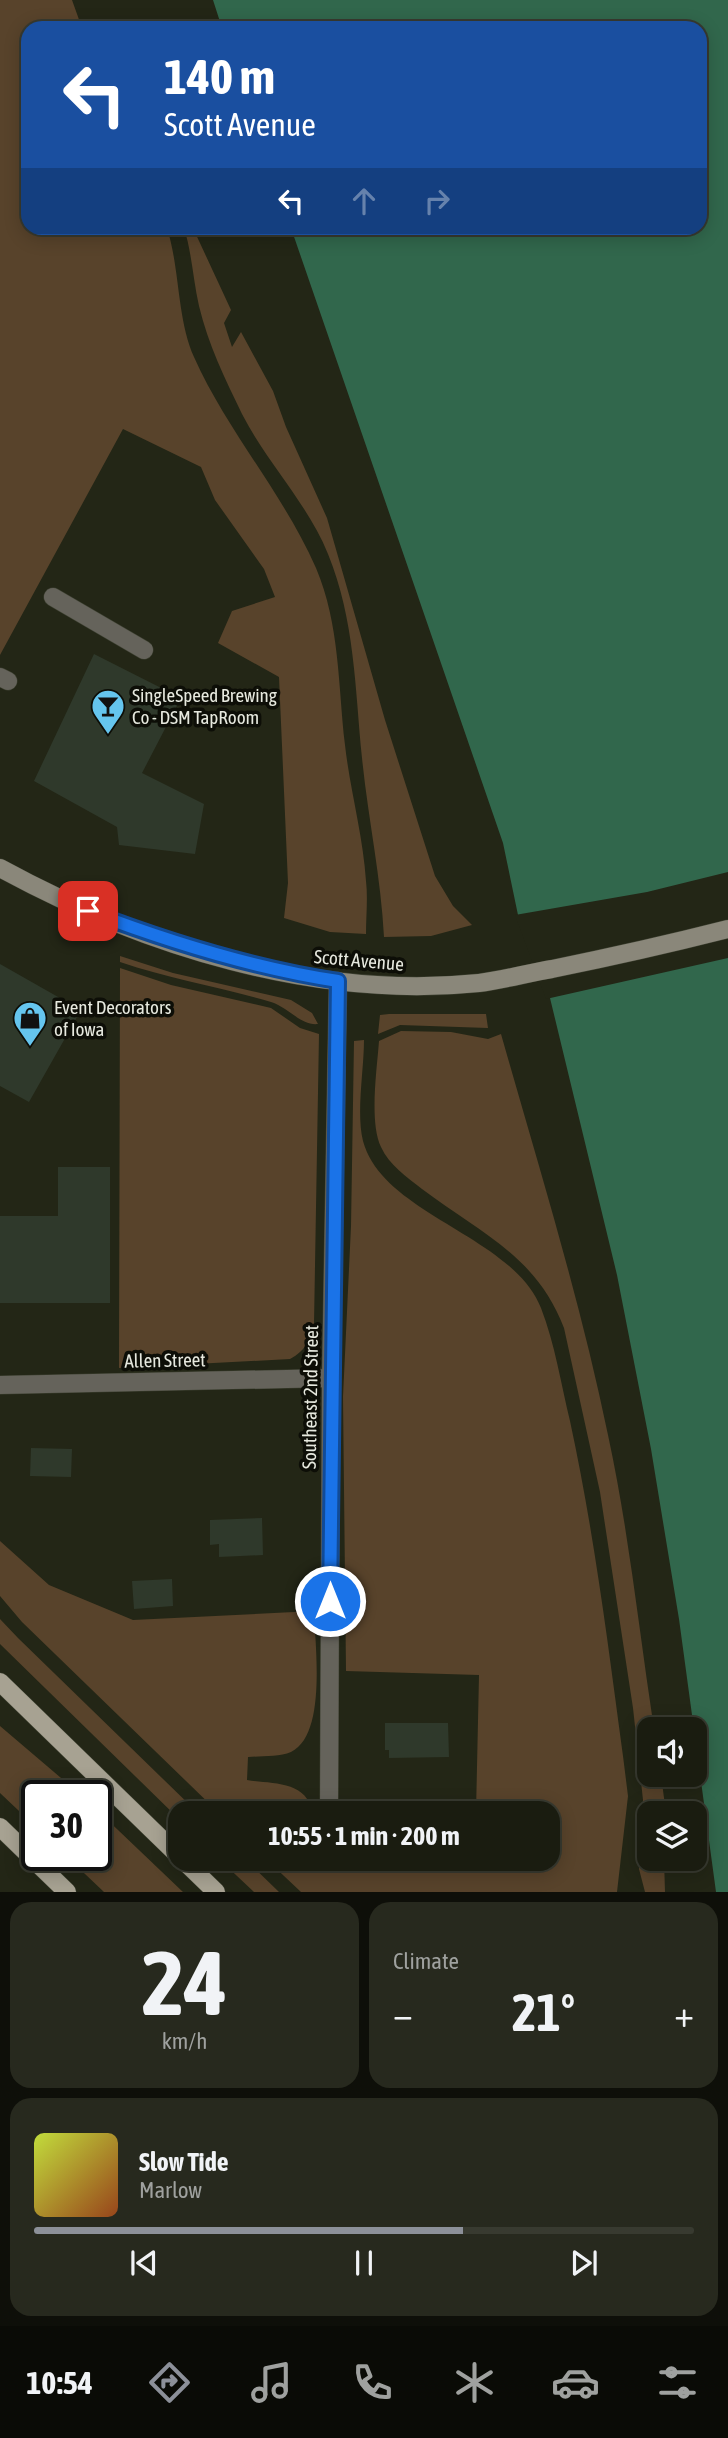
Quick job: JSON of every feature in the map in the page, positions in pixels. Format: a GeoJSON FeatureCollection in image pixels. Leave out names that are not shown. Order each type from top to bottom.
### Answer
{"type":"FeatureCollection","features":[{"type":"Feature","properties":{"kind":"main road","name":"Scott Avenue"},"geometry":{"type":"LineString","coordinates":[[0,868],[88,911],[141,931],[238,961],[338,981],[432,986],[481,983],[624,954],[728,929]]}},
{"type":"Feature","properties":{"kind":"main road"},"geometry":{"type":"LineString","coordinates":[[0,1682],[168,1845]]}},
{"type":"Feature","properties":{"kind":"main road"},"geometry":{"type":"LineString","coordinates":[[0,1828],[67,1892]]}},
{"type":"Feature","properties":{"kind":"main road"},"geometry":{"type":"LineString","coordinates":[[194,1871],[216,1892]]}},
{"type":"Feature","properties":{"kind":"street"},"geometry":{"type":"LineString","coordinates":[[53,597],[144,650]]}},
{"type":"Feature","properties":{"kind":"street","name":"Southeast 2nd Street"},"geometry":{"type":"LineString","coordinates":[[329,1801],[331,1378],[338,981]]}},
{"type":"Feature","properties":{"kind":"street","name":"Allen Street"},"geometry":{"type":"LineString","coordinates":[[0,1385],[331,1378]]}},
{"type":"Feature","properties":{"kind":"shaded area"},"geometry":{"type":"Polygon","coordinates":[[[0,0],[72,0],[80,21],[21,21],[21,235],[169,235],[184,327],[194,357],[222,411],[303,540],[316,568],[330,611],[347,762],[364,864],[367,894],[366,934],[330,932],[284,918],[288,883],[279,677],[218,643],[232,611],[275,597],[264,569],[215,500],[201,467],[123,429],[0,655],[0,0]]]}},
{"type":"Feature","properties":{"kind":"shaded area"},"geometry":{"type":"Polygon","coordinates":[[[213,0],[728,0],[728,1892],[716,1892],[707,1826],[707,1801],[704,1801],[702,1787],[707,1787],[707,1717],[692,1717],[651,1449],[617,1275],[550,998],[518,915],[503,843],[293,235],[707,235],[707,21],[220,21],[213,0]]]}},
{"type":"Feature","properties":{"kind":"shaded area"},"geometry":{"type":"Polygon","coordinates":[[[186,235],[196,235],[231,310],[224,323],[232,347],[241,332],[273,391],[286,427],[327,518],[385,720],[435,876],[453,906],[472,925],[431,936],[384,937],[349,629],[337,579],[310,518],[252,432],[223,374],[203,320],[186,235]]]}},
{"type":"Feature","properties":{"kind":"shaded area"},"geometry":{"type":"Polygon","coordinates":[[[120,956],[173,973],[291,1000],[312,1013],[318,1024],[306,1022],[271,1002],[120,962],[120,956]]]}},
{"type":"Feature","properties":{"kind":"shaded area"},"geometry":{"type":"Polygon","coordinates":[[[120,968],[171,985],[271,1008],[300,1028],[319,1034],[314,1324],[306,1345],[290,1359],[119,1368],[120,968]]]}},
{"type":"Feature","properties":{"kind":"shaded area"},"geometry":{"type":"Polygon","coordinates":[[[486,1014],[488,1028],[400,1025],[378,1034],[380,1015],[486,1014]]]}},
{"type":"Feature","properties":{"kind":"shaded area"},"geometry":{"type":"Polygon","coordinates":[[[401,1031],[451,1032],[488,1039],[501,1034],[572,1284],[615,1471],[652,1717],[637,1717],[637,1745],[600,1492],[564,1328],[552,1303],[522,1264],[485,1233],[410,1180],[384,1153],[375,1124],[379,1041],[401,1031]]]}},
{"type":"Feature","properties":{"kind":"shaded area"},"geometry":{"type":"Polygon","coordinates":[[[364,1040],[361,1130],[363,1141],[375,1166],[395,1188],[504,1262],[526,1283],[541,1308],[550,1336],[586,1504],[628,1796],[617,1892],[301,1892],[279,1871],[560,1871],[560,1801],[476,1801],[479,1675],[346,1671],[343,1397],[351,1226],[354,1041],[364,1040]]]}},
{"type":"Feature","properties":{"kind":"shaded area"},"geometry":{"type":"Polygon","coordinates":[[[0,1541],[49,1585],[133,1620],[314,1611],[317,1666],[310,1728],[302,1742],[291,1752],[276,1756],[248,1757],[247,1780],[277,1783],[296,1789],[308,1801],[207,1801],[22,1622],[0,1596],[0,1541]]]}},
{"type":"Feature","properties":{"kind":"shaded area"},"geometry":{"type":"Polygon","coordinates":[[[0,1619],[186,1801],[168,1801],[168,1808],[0,1644],[0,1619]]]}},
{"type":"Feature","properties":{"kind":"shaded area"},"geometry":{"type":"Polygon","coordinates":[[[0,1726],[63,1780],[21,1780],[21,1813],[0,1793],[0,1726]]]}},
{"type":"Feature","properties":{"kind":"shaded area"},"geometry":{"type":"Polygon","coordinates":[[[642,1787],[663,1787],[664,1801],[643,1800],[642,1787]]]}},
{"type":"Feature","properties":{"kind":"shaded area"},"geometry":{"type":"Polygon","coordinates":[[[112,1824],[183,1892],[104,1892],[82,1871],[112,1871],[112,1824]]]}},
{"type":"Feature","properties":{"kind":"shaded area"},"geometry":{"type":"Polygon","coordinates":[[[232,1871],[257,1871],[279,1892],[254,1892],[232,1871]]]}},
{"type":"Feature","properties":{"kind":"shaded area"},"geometry":{"type":"Polygon","coordinates":[[[640,1871],[664,1871],[665,1892],[645,1892],[640,1871]]]}},
{"type":"Feature","properties":{"kind":"pier"},"geometry":{"type":"Polygon","coordinates":[[[728,872],[728,958],[546,999],[515,915],[647,892],[728,872]]]}},
{"type":"Feature","properties":{"kind":"building","name":"SingleSpeed Brewing Co - DSM TapRoom"},"geometry":{"type":"Polygon","coordinates":[[[94,654],[181,698],[142,773],[204,804],[195,854],[119,845],[117,827],[34,781],[94,654]]]}},
{"type":"Feature","properties":{"kind":"building","name":"Event Decorators of Iowa"},"geometry":{"type":"Polygon","coordinates":[[[0,964],[81,1010],[29,1102],[0,1086],[0,964]]]}},
{"type":"Feature","properties":{"kind":"building"},"geometry":{"type":"Polygon","coordinates":[[[58,1167],[110,1167],[110,1303],[0,1303],[0,1216],[58,1216],[58,1167]]]}},
{"type":"Feature","properties":{"kind":"building"},"geometry":{"type":"Polygon","coordinates":[[[31,1448],[72,1449],[71,1477],[30,1476],[31,1448]]]}},
{"type":"Feature","properties":{"kind":"building"},"geometry":{"type":"Polygon","coordinates":[[[262,1518],[263,1555],[219,1557],[219,1544],[210,1545],[210,1520],[262,1518]]]}},
{"type":"Feature","properties":{"kind":"building"},"geometry":{"type":"Polygon","coordinates":[[[172,1579],[173,1606],[134,1609],[132,1581],[172,1579]]]}},
{"type":"Feature","properties":{"kind":"building"},"geometry":{"type":"Polygon","coordinates":[[[385,1723],[448,1723],[449,1757],[389,1758],[389,1750],[385,1750],[385,1723]]]}},
{"type":"Feature","properties":{"kind":"place","name":"SingleSpeed Brewing Co - DSM TapRoom"},"geometry":{"type":"Point","coordinates":[108,736]}},
{"type":"Feature","properties":{"kind":"place","name":"Event Decorators of Iowa"},"geometry":{"type":"Point","coordinates":[30,1048]}},
{"type":"Feature","properties":{"kind":"route"},"geometry":{"type":"LineString","coordinates":[[88,911],[141,931],[238,961],[292,974],[338,981],[331,1351],[330,1601]]}}]}
